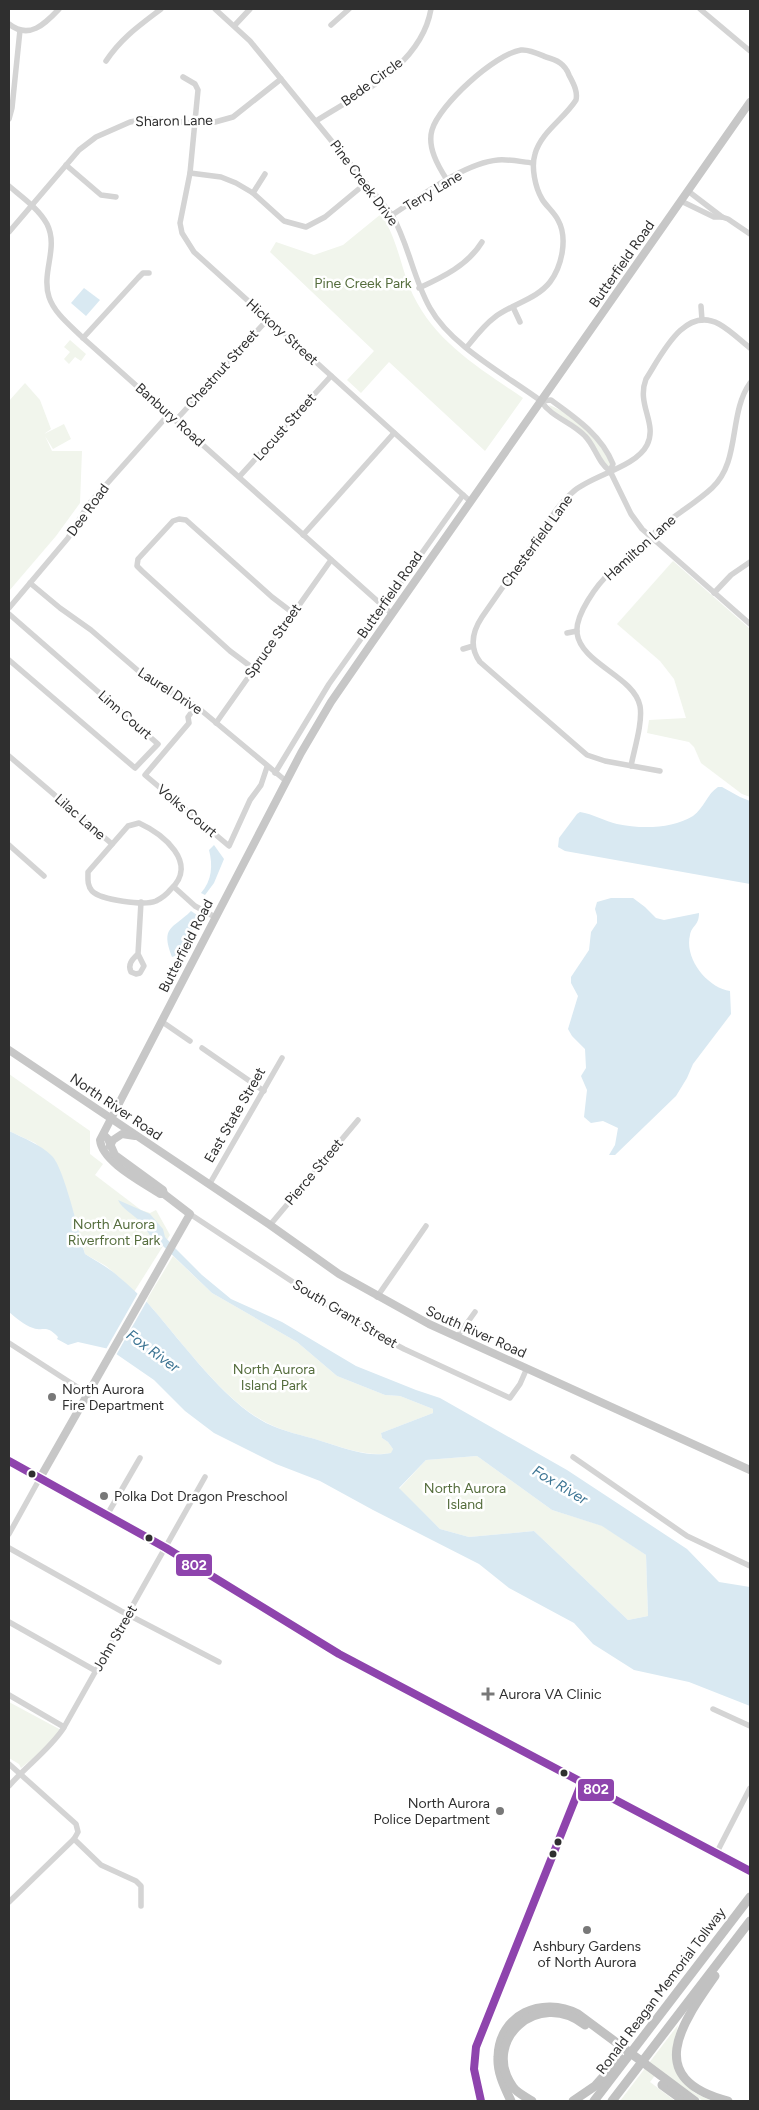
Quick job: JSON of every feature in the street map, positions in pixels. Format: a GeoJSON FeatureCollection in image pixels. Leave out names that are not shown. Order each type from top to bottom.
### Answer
{"type":"FeatureCollection","features":[{"type":"Feature","properties":{"kind":"highway","name":"Ronald Reagan Memorial Tollway"},"geometry":{"type":"LineString","coordinates":[[594,2101],[750,1897]]}},
{"type":"Feature","properties":{"kind":"highway","name":"Ronald Reagan Memorial Tollway"},"geometry":{"type":"LineString","coordinates":[[612,2101],[750,1921]]}},
{"type":"Feature","properties":{"kind":"highway"},"geometry":{"type":"LineString","coordinates":[[728,2101],[699,2092],[691,2085],[679,2068],[676,2053],[677,2043],[685,2022],[719,1970],[732,1944]]}},
{"type":"Feature","properties":{"kind":"highway"},"geometry":{"type":"LineString","coordinates":[[511,2101],[500,2073],[498,2059],[500,2043],[506,2031],[515,2020],[527,2011],[545,2006],[566,2007],[578,2014],[684,2101]]}},
{"type":"Feature","properties":{"kind":"highway"},"geometry":{"type":"LineString","coordinates":[[532,2101],[514,2089],[507,2076],[504,2063],[504,2051],[508,2039],[516,2027],[526,2018],[543,2012],[556,2012],[569,2016],[617,2047]]}},
{"type":"Feature","properties":{"kind":"highway"},"geometry":{"type":"LineString","coordinates":[[573,2101],[595,2086],[620,2058],[638,2043]]}},
{"type":"Feature","properties":{"kind":"highway"},"geometry":{"type":"LineString","coordinates":[[649,2072],[695,2101]]}},
{"type":"Feature","properties":{"kind":"main road","name":"Butterfield Road"},"geometry":{"type":"LineString","coordinates":[[104,1135],[111,1118],[286,781],[331,702],[750,102]]}},
{"type":"Feature","properties":{"kind":"main road","name":"North River Road"},"geometry":{"type":"LineString","coordinates":[[9,1050],[209,1185]]}},
{"type":"Feature","properties":{"kind":"main road"},"geometry":{"type":"LineString","coordinates":[[110,1146],[113,1140],[122,1134],[135,1136]]}},
{"type":"Feature","properties":{"kind":"main road"},"geometry":{"type":"LineString","coordinates":[[40,1478],[190,1214],[164,1194],[160,1194],[109,1159],[100,1146],[100,1140],[104,1135],[120,1158],[163,1190],[164,1194]]}},
{"type":"Feature","properties":{"kind":"main road","name":"South River Road"},"geometry":{"type":"LineString","coordinates":[[209,1185],[340,1274],[378,1297],[457,1337],[750,1470]]}},
{"type":"Feature","properties":{"kind":"main road"},"geometry":{"type":"LineString","coordinates":[[9,1461],[166,1548],[339,1654],[750,1871]]}},
{"type":"Feature","properties":{"kind":"street"},"geometry":{"type":"LineString","coordinates":[[9,24],[20,30],[28,31],[40,27],[58,9]]}},
{"type":"Feature","properties":{"kind":"street"},"geometry":{"type":"LineString","coordinates":[[106,61],[115,47],[126,36],[161,9]]}},
{"type":"Feature","properties":{"kind":"street","name":"Pine Creek Drive"},"geometry":{"type":"LineString","coordinates":[[215,9],[235,25],[392,215],[404,238],[419,288],[438,320],[467,348],[541,401],[546,410],[581,432],[592,445],[604,467],[610,471],[631,514],[650,537],[750,624]]}},
{"type":"Feature","properties":{"kind":"street"},"geometry":{"type":"LineString","coordinates":[[235,25],[250,9]]}},
{"type":"Feature","properties":{"kind":"street"},"geometry":{"type":"LineString","coordinates":[[331,25],[349,9]]}},
{"type":"Feature","properties":{"kind":"street","name":"Bede Circle"},"geometry":{"type":"LineString","coordinates":[[316,121],[360,95],[404,60],[420,41],[429,21],[431,9]]}},
{"type":"Feature","properties":{"kind":"street"},"geometry":{"type":"LineString","coordinates":[[700,9],[749,50]]}},
{"type":"Feature","properties":{"kind":"street"},"geometry":{"type":"LineString","coordinates":[[9,119],[12,108],[20,30]]}},
{"type":"Feature","properties":{"kind":"street"},"geometry":{"type":"LineString","coordinates":[[447,180],[433,150],[431,138],[436,123],[447,106],[486,67],[500,58],[521,50],[536,53],[562,64],[567,69],[577,93],[576,100],[541,141],[533,164],[535,180],[541,198],[559,220],[563,240],[560,263],[550,282],[536,294],[496,316],[482,329],[467,348]]}},
{"type":"Feature","properties":{"kind":"street","name":"Hickory Street"},"geometry":{"type":"LineString","coordinates":[[183,77],[195,84],[198,90],[190,173],[180,223],[186,243],[471,502]]}},
{"type":"Feature","properties":{"kind":"street","name":"Sharon Lane"},"geometry":{"type":"LineString","coordinates":[[9,232],[87,142],[130,122],[157,119],[196,123],[216,122],[233,117],[281,79]]}},
{"type":"Feature","properties":{"kind":"street","name":"Terry Lane"},"geometry":{"type":"LineString","coordinates":[[392,215],[447,180],[476,166],[498,160],[533,164]]}},
{"type":"Feature","properties":{"kind":"street"},"geometry":{"type":"LineString","coordinates":[[66,165],[101,195],[116,197]]}},
{"type":"Feature","properties":{"kind":"street"},"geometry":{"type":"LineString","coordinates":[[190,173],[221,177],[253,194],[284,221],[306,227],[325,217],[366,183]]}},
{"type":"Feature","properties":{"kind":"street"},"geometry":{"type":"LineString","coordinates":[[253,194],[265,174]]}},
{"type":"Feature","properties":{"kind":"street","name":"Banbury Road"},"geometry":{"type":"LineString","coordinates":[[9,186],[41,215],[48,225],[52,248],[46,284],[55,309],[84,338],[392,614]]}},
{"type":"Feature","properties":{"kind":"street"},"geometry":{"type":"LineString","coordinates":[[688,191],[722,217],[740,225],[750,234]]}},
{"type":"Feature","properties":{"kind":"street"},"geometry":{"type":"LineString","coordinates":[[681,201],[714,217],[722,217]]}},
{"type":"Feature","properties":{"kind":"street"},"geometry":{"type":"LineString","coordinates":[[419,288],[447,275],[476,253],[482,242]]}},
{"type":"Feature","properties":{"kind":"street"},"geometry":{"type":"LineString","coordinates":[[84,338],[138,278],[143,273],[149,273]]}},
{"type":"Feature","properties":{"kind":"street"},"geometry":{"type":"LineString","coordinates":[[701,306],[702,320],[710,320],[720,324],[750,348]]}},
{"type":"Feature","properties":{"kind":"street"},"geometry":{"type":"LineString","coordinates":[[512,307],[520,322]]}},
{"type":"Feature","properties":{"kind":"street","name":"Chestnut Street"},"geometry":{"type":"LineString","coordinates":[[176,420],[268,319]]}},
{"type":"Feature","properties":{"kind":"street","name":"Chesterfield Lane"},"geometry":{"type":"LineString","coordinates":[[473,646],[473,634],[476,626],[557,510],[574,491],[633,460],[647,446],[651,430],[642,394],[646,379],[680,330],[690,322],[702,320]]}},
{"type":"Feature","properties":{"kind":"street","name":"Locust Street"},"geometry":{"type":"LineString","coordinates":[[239,477],[331,376]]}},
{"type":"Feature","properties":{"kind":"street","name":"Hamilton Lane"},"geometry":{"type":"LineString","coordinates":[[576,631],[582,610],[604,578],[638,550],[663,525],[706,493],[722,475],[728,459],[739,404],[750,383]]}},
{"type":"Feature","properties":{"kind":"street","name":"Pine Creek Drive"},"geometry":{"type":"LineString","coordinates":[[541,401],[552,400],[587,427],[609,454],[613,464],[610,471]]}},
{"type":"Feature","properties":{"kind":"street","name":"Dee Road"},"geometry":{"type":"LineString","coordinates":[[9,608],[68,538],[88,505],[169,414]]}},
{"type":"Feature","properties":{"kind":"street"},"geometry":{"type":"LineString","coordinates":[[303,535],[394,433]]}},
{"type":"Feature","properties":{"kind":"street"},"geometry":{"type":"LineString","coordinates":[[275,773],[319,700],[463,495]]}},
{"type":"Feature","properties":{"kind":"street"},"geometry":{"type":"LineString","coordinates":[[254,669],[230,651],[142,571],[137,566],[138,559],[170,523],[182,519],[189,522],[272,597],[293,613]]}},
{"type":"Feature","properties":{"kind":"street","name":"Spruce Street"},"geometry":{"type":"LineString","coordinates":[[216,723],[331,560]]}},
{"type":"Feature","properties":{"kind":"street"},"geometry":{"type":"LineString","coordinates":[[714,593],[731,574],[750,562]]}},
{"type":"Feature","properties":{"kind":"street","name":"Laurel Drive"},"geometry":{"type":"LineString","coordinates":[[30,582],[60,608],[91,630],[150,681],[196,706],[286,781]]}},
{"type":"Feature","properties":{"kind":"street","name":"Linn Court"},"geometry":{"type":"LineString","coordinates":[[9,614],[158,744],[135,768],[9,660]]}},
{"type":"Feature","properties":{"kind":"street"},"geometry":{"type":"LineString","coordinates":[[567,633],[576,631],[584,648],[626,686],[638,701],[640,720],[632,766]]}},
{"type":"Feature","properties":{"kind":"street"},"geometry":{"type":"LineString","coordinates":[[463,649],[473,646],[480,662],[583,752],[605,762],[660,771]]}},
{"type":"Feature","properties":{"kind":"street","name":"Volks Court"},"geometry":{"type":"LineString","coordinates":[[196,706],[188,717],[189,724],[145,775],[229,846],[267,767]]}},
{"type":"Feature","properties":{"kind":"street","name":"Lilac Lane"},"geometry":{"type":"LineString","coordinates":[[9,756],[112,844],[128,826],[139,823],[149,828],[178,855],[182,865],[180,878],[174,887]]}},
{"type":"Feature","properties":{"kind":"street"},"geometry":{"type":"LineString","coordinates":[[112,844],[88,872],[88,884],[92,891],[103,897],[154,902],[174,887],[195,906],[215,917]]}},
{"type":"Feature","properties":{"kind":"street"},"geometry":{"type":"LineString","coordinates":[[9,845],[44,876]]}},
{"type":"Feature","properties":{"kind":"street"},"geometry":{"type":"LineString","coordinates":[[138,954],[141,902]]}},
{"type":"Feature","properties":{"kind":"street"},"geometry":{"type":"LineString","coordinates":[[161,1021],[190,1041]]}},
{"type":"Feature","properties":{"kind":"street"},"geometry":{"type":"LineString","coordinates":[[202,1048],[264,1090]]}},
{"type":"Feature","properties":{"kind":"street","name":"East State Street"},"geometry":{"type":"LineString","coordinates":[[209,1185],[282,1058]]}},
{"type":"Feature","properties":{"kind":"street","name":"Pierce Street"},"geometry":{"type":"LineString","coordinates":[[270,1225],[358,1120]]}},
{"type":"Feature","properties":{"kind":"street","name":"South Grant Street"},"geometry":{"type":"LineString","coordinates":[[190,1214],[355,1324],[510,1398],[520,1384],[526,1368]]}},
{"type":"Feature","properties":{"kind":"street"},"geometry":{"type":"LineString","coordinates":[[378,1297],[426,1226]]}},
{"type":"Feature","properties":{"kind":"street"},"geometry":{"type":"LineString","coordinates":[[457,1337],[475,1312]]}},
{"type":"Feature","properties":{"kind":"street"},"geometry":{"type":"LineString","coordinates":[[9,1343],[88,1394]]}},
{"type":"Feature","properties":{"kind":"street"},"geometry":{"type":"LineString","coordinates":[[573,1457],[687,1536],[750,1566]]}},
{"type":"Feature","properties":{"kind":"street"},"geometry":{"type":"LineString","coordinates":[[107,1515],[140,1458]]}},
{"type":"Feature","properties":{"kind":"street","name":"John Street"},"geometry":{"type":"LineString","coordinates":[[9,1786],[19,1774],[50,1747],[64,1727],[205,1477]]}},
{"type":"Feature","properties":{"kind":"street"},"geometry":{"type":"LineString","coordinates":[[9,1534],[40,1478]]}},
{"type":"Feature","properties":{"kind":"street"},"geometry":{"type":"LineString","coordinates":[[9,1548],[128,1615],[219,1662]]}},
{"type":"Feature","properties":{"kind":"street"},"geometry":{"type":"LineString","coordinates":[[9,1622],[96,1671]]}},
{"type":"Feature","properties":{"kind":"street"},"geometry":{"type":"LineString","coordinates":[[9,1695],[64,1727]]}},
{"type":"Feature","properties":{"kind":"street"},"geometry":{"type":"LineString","coordinates":[[713,1710],[750,1726]]}},
{"type":"Feature","properties":{"kind":"street"},"geometry":{"type":"LineString","coordinates":[[9,1764],[76,1824],[78,1829],[74,1839],[9,1902]]}},
{"type":"Feature","properties":{"kind":"street"},"geometry":{"type":"LineString","coordinates":[[481,2101],[474,2069],[476,2047],[582,1782]]}},
{"type":"Feature","properties":{"kind":"street"},"geometry":{"type":"LineString","coordinates":[[717,1852],[750,1788]]}},
{"type":"Feature","properties":{"kind":"street"},"geometry":{"type":"LineString","coordinates":[[74,1839],[101,1865],[136,1881],[141,1886],[141,1906]]}},
{"type":"Feature","properties":{"kind":"green space","name":"Pine Creek Park"},"geometry":{"type":"Polygon","coordinates":[[[381,214],[396,245],[413,295],[434,327],[461,354],[523,398],[485,451],[389,362],[361,393],[347,380],[374,351],[270,252],[276,242],[314,255],[343,245],[381,214]]]}},
{"type":"Feature","properties":{"kind":"green space"},"geometry":{"type":"Polygon","coordinates":[[[70,340],[86,354],[81,361],[75,357],[69,364],[64,359],[70,352],[64,347],[70,340]]]}},
{"type":"Feature","properties":{"kind":"green space"},"geometry":{"type":"Polygon","coordinates":[[[25,383],[40,400],[51,429],[44,434],[64,424],[71,439],[53,449],[45,436],[52,451],[82,451],[80,503],[56,536],[9,591],[9,401],[25,383]]]}},
{"type":"Feature","properties":{"kind":"green space"},"geometry":{"type":"Polygon","coordinates":[[[549,405],[568,415],[593,437],[606,455],[611,464],[610,467],[606,467],[585,434],[572,422],[554,411],[549,405]]]}},
{"type":"Feature","properties":{"kind":"green space"},"geometry":{"type":"Polygon","coordinates":[[[673,561],[750,629],[750,797],[742,794],[701,763],[694,747],[689,742],[647,733],[649,720],[686,718],[674,679],[660,661],[617,624],[673,561]]]}},
{"type":"Feature","properties":{"kind":"green space","name":"North Aurora Riverfront Park"},"geometry":{"type":"Polygon","coordinates":[[[9,1074],[90,1131],[90,1154],[103,1164],[95,1175],[141,1210],[150,1213],[156,1210],[170,1235],[134,1292],[106,1266],[85,1254],[74,1214],[55,1160],[35,1143],[9,1131],[9,1074]]]}},
{"type":"Feature","properties":{"kind":"green space","name":"North Aurora Island Park"},"geometry":{"type":"Polygon","coordinates":[[[173,1256],[212,1293],[297,1342],[337,1376],[385,1395],[400,1396],[433,1409],[433,1413],[381,1433],[382,1438],[393,1449],[392,1453],[382,1454],[364,1453],[347,1449],[267,1423],[234,1400],[202,1368],[146,1301],[173,1256]]]}},
{"type":"Feature","properties":{"kind":"green space","name":"North Aurora Island"},"geometry":{"type":"Polygon","coordinates":[[[477,1456],[552,1510],[603,1526],[646,1555],[648,1616],[628,1620],[534,1531],[469,1537],[440,1529],[399,1489],[426,1460],[477,1456]]]}},
{"type":"Feature","properties":{"kind":"green space"},"geometry":{"type":"Polygon","coordinates":[[[9,1702],[61,1730],[48,1746],[21,1768],[19,1764],[9,1758],[9,1702]]]}},
{"type":"Feature","properties":{"kind":"green space"},"geometry":{"type":"Polygon","coordinates":[[[678,2025],[673,2049],[681,2079],[695,2093],[712,2101],[703,2101],[659,2070],[650,2082],[675,2101],[620,2101],[678,2025]]]}},
{"type":"Feature","properties":{"kind":"water"},"geometry":{"type":"Polygon","coordinates":[[[84,288],[100,300],[86,316],[71,303],[84,288]]]}},
{"type":"Feature","properties":{"kind":"water"},"geometry":{"type":"Polygon","coordinates":[[[718,787],[722,787],[750,801],[750,884],[565,851],[558,847],[559,838],[580,812],[626,826],[666,826],[693,816],[718,787]]]}},
{"type":"Feature","properties":{"kind":"water"},"geometry":{"type":"Polygon","coordinates":[[[214,845],[224,859],[214,883],[205,895],[201,893],[209,878],[211,861],[209,850],[214,845]]]}},
{"type":"Feature","properties":{"kind":"water"},"geometry":{"type":"Polygon","coordinates":[[[611,898],[633,898],[656,918],[664,920],[699,913],[698,921],[690,935],[691,953],[694,962],[706,978],[722,989],[730,991],[731,1014],[693,1064],[676,1096],[615,1155],[609,1155],[615,1145],[618,1128],[603,1121],[591,1123],[584,1117],[587,1090],[581,1076],[586,1068],[585,1049],[568,1029],[578,996],[571,983],[571,977],[589,950],[591,932],[597,923],[595,909],[597,902],[611,898]]]}},
{"type":"Feature","properties":{"kind":"water"},"geometry":{"type":"Polygon","coordinates":[[[191,911],[197,915],[192,933],[181,951],[172,957],[167,939],[170,929],[191,911]]]}},
{"type":"Feature","properties":{"kind":"water","name":"Fox River"},"geometry":{"type":"Polygon","coordinates":[[[9,1131],[42,1148],[57,1163],[66,1187],[85,1254],[115,1273],[146,1301],[202,1368],[234,1400],[266,1423],[356,1452],[382,1454],[391,1453],[393,1449],[382,1438],[381,1433],[433,1413],[433,1409],[400,1396],[385,1395],[337,1376],[297,1342],[212,1293],[163,1246],[156,1242],[141,1222],[125,1209],[118,1200],[150,1214],[163,1229],[165,1237],[176,1249],[202,1275],[231,1299],[282,1322],[356,1366],[440,1398],[567,1470],[687,1549],[719,1582],[750,1587],[750,1706],[689,1682],[634,1670],[593,1644],[574,1623],[509,1588],[479,1564],[320,1481],[276,1464],[214,1433],[185,1411],[154,1380],[109,1349],[78,1342],[68,1345],[57,1339],[58,1337],[50,1331],[30,1327],[9,1312],[9,1131]],[[477,1456],[426,1460],[399,1488],[440,1529],[469,1537],[534,1531],[628,1620],[648,1616],[646,1555],[602,1526],[552,1510],[477,1456]]]}},
{"type":"Feature","properties":{"kind":"pier"},"geometry":{"type":"Polygon","coordinates":[[[138,1293],[148,1299],[115,1357],[105,1351],[138,1293]]]}},
{"type":"Feature","properties":{"kind":"transit line","name":"802"},"geometry":{"type":"LineString","coordinates":[[9,1461],[166,1548],[339,1654],[750,1871]]}},
{"type":"Feature","properties":{"kind":"transit line","name":"802"},"geometry":{"type":"LineString","coordinates":[[481,2101],[474,2069],[476,2047],[582,1782]]}},
{"type":"Feature","properties":{"kind":"place","name":"North Aurora Fire Department"},"geometry":{"type":"Point","coordinates":[52,1397]}},
{"type":"Feature","properties":{"kind":"place","name":"Polka Dot Dragon Preschool"},"geometry":{"type":"Point","coordinates":[104,1496]}},
{"type":"Feature","properties":{"kind":"place","name":"Aurora VA Clinic"},"geometry":{"type":"Point","coordinates":[488,1694]}},
{"type":"Feature","properties":{"kind":"place","name":"North Aurora Police Department"},"geometry":{"type":"Point","coordinates":[500,1811]}},
{"type":"Feature","properties":{"kind":"place","name":"Ashbury Gardens of North Aurora"},"geometry":{"type":"Point","coordinates":[587,1930]}}]}
